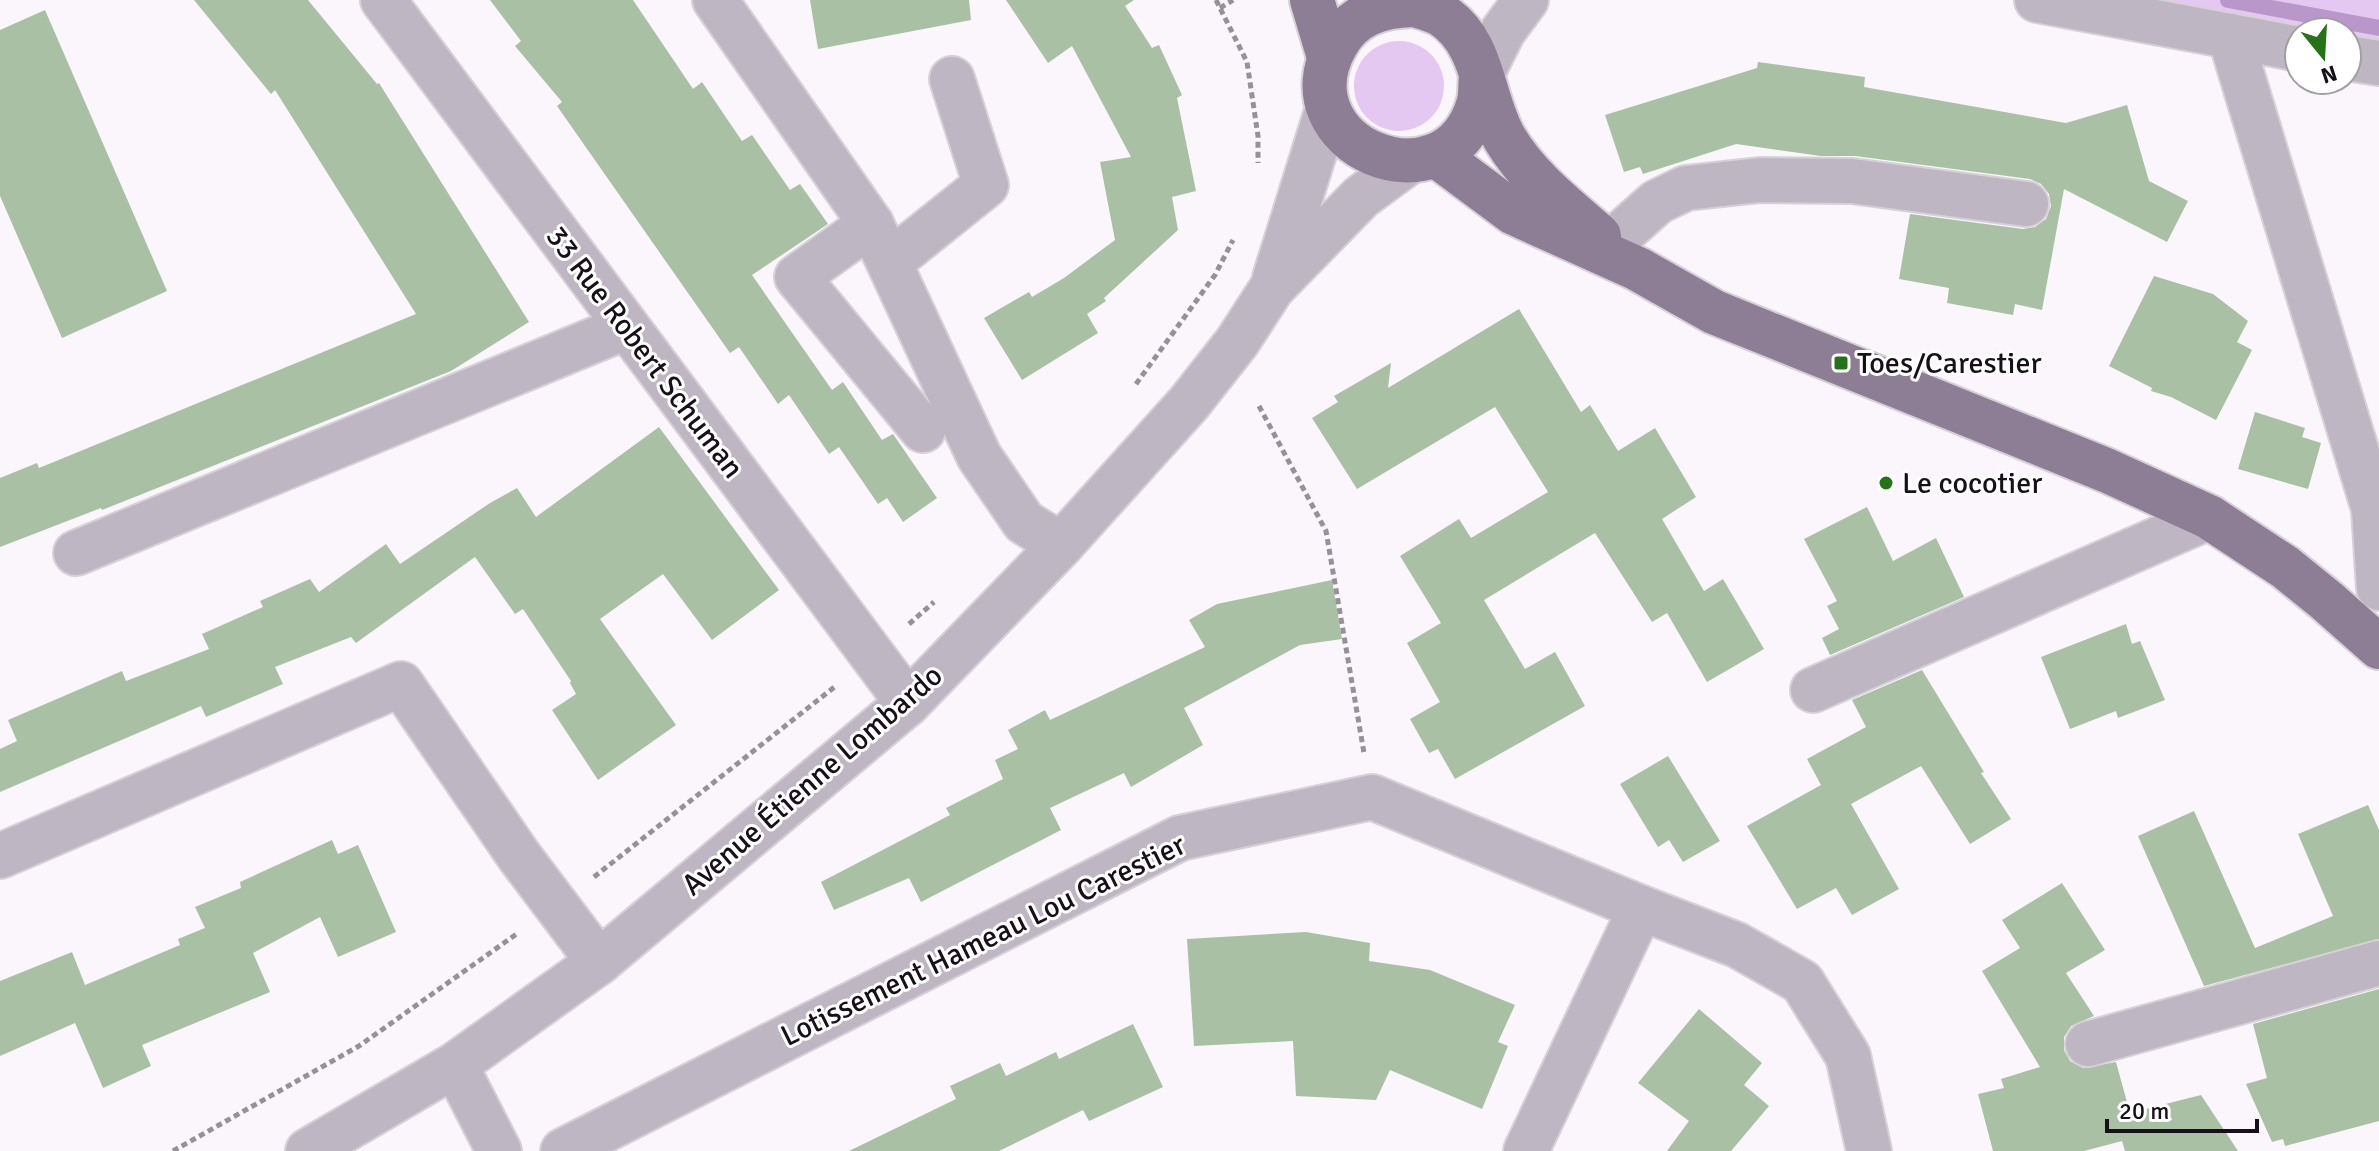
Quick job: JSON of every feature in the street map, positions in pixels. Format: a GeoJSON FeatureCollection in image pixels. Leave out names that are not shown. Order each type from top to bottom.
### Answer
{"type":"FeatureCollection","features":[{"type":"Feature","properties":{"kind":"main road"},"geometry":{"type":"LineString","coordinates":[[1312,0],[1329,57]]}},
{"type":"Feature","properties":{"kind":"main road"},"geometry":{"type":"LineString","coordinates":[[1481,75],[1479,103],[1471,123],[1455,141],[1423,158],[1384,159],[1360,149],[1341,131],[1328,108],[1324,82],[1329,57],[1341,34],[1361,17],[1386,6],[1416,2],[1438,13],[1459,28],[1474,50],[1492,113],[1506,141],[1538,184],[1616,255]]}},
{"type":"Feature","properties":{"kind":"main road"},"geometry":{"type":"LineString","coordinates":[[1423,158],[1514,213],[1616,255],[1714,312],[2108,471],[2209,517],[2285,567],[2379,647]]}},
{"type":"Feature","properties":{"kind":"street","name":"33 Rue Robert Schuman"},"geometry":{"type":"LineString","coordinates":[[383,0],[908,703]]}},
{"type":"Feature","properties":{"kind":"street"},"geometry":{"type":"LineString","coordinates":[[715,0],[881,243],[979,456],[1024,522],[1061,545]]}},
{"type":"Feature","properties":{"kind":"street"},"geometry":{"type":"LineString","coordinates":[[1481,75],[1503,31],[1526,0]]}},
{"type":"Feature","properties":{"kind":"street"},"geometry":{"type":"LineString","coordinates":[[2037,0],[2283,46]]}},
{"type":"Feature","properties":{"kind":"street"},"geometry":{"type":"LineString","coordinates":[[2230,36],[2374,509],[2379,588]]}},
{"type":"Feature","properties":{"kind":"street"},"geometry":{"type":"LineString","coordinates":[[923,430],[797,277],[881,243],[986,185],[952,79]]}},
{"type":"Feature","properties":{"kind":"street","name":"Avenue Étienne Lombardo"},"geometry":{"type":"LineString","coordinates":[[1272,288],[1328,108]]}},
{"type":"Feature","properties":{"kind":"street","name":"Avenue Étienne Lombardo"},"geometry":{"type":"LineString","coordinates":[[329,1147],[455,1065],[599,962],[908,703],[1061,545],[1189,403],[1237,342],[1272,288],[1361,197],[1423,158]]}},
{"type":"Feature","properties":{"kind":"street"},"geometry":{"type":"LineString","coordinates":[[1616,255],[1657,202],[1686,188],[1760,180],[1852,181],[2026,204]]}},
{"type":"Feature","properties":{"kind":"street"},"geometry":{"type":"LineString","coordinates":[[76,553],[626,327]]}},
{"type":"Feature","properties":{"kind":"street"},"geometry":{"type":"LineString","coordinates":[[1813,690],[2209,517]]}},
{"type":"Feature","properties":{"kind":"street"},"geometry":{"type":"LineString","coordinates":[[0,856],[401,684],[519,856],[599,962]]}},
{"type":"Feature","properties":{"kind":"street"},"geometry":{"type":"LineString","coordinates":[[1372,797],[1737,945],[1802,982],[1848,1056],[1869,1151]]}},
{"type":"Feature","properties":{"kind":"street","name":"Lotissement Hameau Lou Carestier"},"geometry":{"type":"LineString","coordinates":[[563,1151],[1180,838],[1372,797]]}},
{"type":"Feature","properties":{"kind":"street"},"geometry":{"type":"LineString","coordinates":[[1526,1151],[1641,908]]}},
{"type":"Feature","properties":{"kind":"street"},"geometry":{"type":"LineString","coordinates":[[2088,1044],[2379,963]]}},
{"type":"Feature","properties":{"kind":"street"},"geometry":{"type":"LineString","coordinates":[[455,1065],[499,1151]]}},
{"type":"Feature","properties":{"kind":"path"},"geometry":{"type":"LineString","coordinates":[[1220,8],[1233,0]]}},
{"type":"Feature","properties":{"kind":"path"},"geometry":{"type":"LineString","coordinates":[[1259,406],[1326,531],[1372,797]]}},
{"type":"Feature","properties":{"kind":"shaded area"},"geometry":{"type":"Polygon","coordinates":[[[2156,0],[2379,0],[2379,42],[2363,39],[2363,16],[2283,16],[2283,24],[2156,0]]]}},
{"type":"Feature","properties":{"kind":"shaded area"},"geometry":{"type":"Polygon","coordinates":[[[1399,41],[1416,45],[1431,54],[1440,69],[1444,86],[1440,103],[1431,118],[1416,127],[1399,131],[1382,127],[1367,118],[1358,103],[1354,86],[1358,69],[1367,54],[1382,45],[1399,41]]]}},
{"type":"Feature","properties":{"kind":"building"},"geometry":{"type":"Polygon","coordinates":[[[194,0],[308,0],[379,83],[529,322],[451,371],[102,510],[0,547],[0,478],[37,463],[39,468],[416,314],[275,90],[271,94],[194,0]]]}},
{"type":"Feature","properties":{"kind":"building"},"geometry":{"type":"Polygon","coordinates":[[[490,0],[633,0],[693,89],[702,82],[742,141],[752,135],[790,190],[800,184],[828,224],[752,275],[832,390],[843,382],[882,440],[893,434],[937,498],[903,522],[887,498],[878,504],[839,447],[829,454],[789,395],[778,404],[739,347],[730,353],[557,106],[562,102],[515,46],[521,41],[490,0]]]}},
{"type":"Feature","properties":{"kind":"building"},"geometry":{"type":"Polygon","coordinates":[[[810,0],[969,0],[971,20],[818,49],[810,0]]]}},
{"type":"Feature","properties":{"kind":"building"},"geometry":{"type":"Polygon","coordinates":[[[1006,0],[1134,0],[1125,6],[1152,48],[1159,45],[1182,95],[1177,98],[1196,191],[1172,197],[1178,230],[1104,298],[1106,301],[1087,314],[1098,333],[1022,380],[984,318],[1029,292],[1032,297],[1064,278],[1115,240],[1100,162],[1131,157],[1072,46],[1048,63],[1006,0]]]}},
{"type":"Feature","properties":{"kind":"building"},"geometry":{"type":"Polygon","coordinates":[[[45,10],[167,291],[62,338],[0,196],[0,30],[45,10]]]}},
{"type":"Feature","properties":{"kind":"building"},"geometry":{"type":"Polygon","coordinates":[[[1758,62],[1865,77],[1864,87],[2066,123],[2127,105],[2149,181],[2188,201],[2167,242],[2064,189],[2042,310],[2015,304],[2013,315],[1947,303],[1949,288],[1899,279],[1910,214],[2023,229],[2035,227],[2046,219],[2051,206],[2049,194],[2041,184],[2030,179],[1736,144],[1643,174],[1640,167],[1624,172],[1605,115],[1757,68],[1758,62]]]}},
{"type":"Feature","properties":{"kind":"building"},"geometry":{"type":"Polygon","coordinates":[[[2154,276],[2213,294],[2248,321],[2237,342],[2252,350],[2216,420],[2171,397],[2151,391],[2152,388],[2109,366],[2154,276]]]}},
{"type":"Feature","properties":{"kind":"building"},"geometry":{"type":"Polygon","coordinates":[[[1519,309],[1581,412],[1590,405],[1618,451],[1655,428],[1696,497],[1662,519],[1704,591],[1723,579],[1764,649],[1707,682],[1667,613],[1652,622],[1595,533],[1484,600],[1525,669],[1555,652],[1585,706],[1455,779],[1438,749],[1429,753],[1410,719],[1440,702],[1407,643],[1441,623],[1400,556],[1459,519],[1471,538],[1548,492],[1495,407],[1357,489],[1312,418],[1338,402],[1334,396],[1391,363],[1388,388],[1519,309]]]}},
{"type":"Feature","properties":{"kind":"building"},"geometry":{"type":"Polygon","coordinates":[[[2255,412],[2305,428],[2302,437],[2321,443],[2308,489],[2238,469],[2255,412]]]}},
{"type":"Feature","properties":{"kind":"building"},"geometry":{"type":"Polygon","coordinates":[[[659,427],[779,590],[712,640],[663,574],[600,619],[676,725],[598,780],[552,710],[576,694],[571,681],[523,609],[515,614],[475,557],[356,643],[351,637],[275,667],[283,684],[206,717],[201,706],[0,792],[0,749],[17,741],[8,720],[122,671],[126,681],[209,649],[202,634],[263,607],[260,601],[310,579],[319,592],[386,544],[400,564],[517,488],[536,517],[659,427]]]}},
{"type":"Feature","properties":{"kind":"building"},"geometry":{"type":"Polygon","coordinates":[[[1867,507],[1893,561],[1936,538],[1964,597],[1830,655],[1822,638],[1839,629],[1827,606],[1837,601],[1804,539],[1867,507]]]}},
{"type":"Feature","properties":{"kind":"building"},"geometry":{"type":"Polygon","coordinates":[[[1332,580],[1342,639],[1300,645],[1184,708],[1203,745],[1131,787],[1124,773],[1050,808],[1061,830],[921,902],[909,878],[834,910],[821,882],[950,815],[946,808],[1003,779],[995,760],[1018,749],[1008,730],[1045,710],[1050,720],[1205,647],[1189,620],[1217,604],[1332,580]]]}},
{"type":"Feature","properties":{"kind":"building"},"geometry":{"type":"Polygon","coordinates":[[[2126,624],[2132,644],[2140,641],[2165,700],[2118,718],[2116,711],[2070,729],[2041,657],[2126,624]]]}},
{"type":"Feature","properties":{"kind":"building"},"geometry":{"type":"Polygon","coordinates":[[[1922,670],[2011,819],[1970,844],[1921,766],[1851,804],[1899,889],[1852,915],[1836,888],[1797,909],[1747,826],[1821,785],[1807,759],[1866,727],[1852,700],[1922,670]]]}},
{"type":"Feature","properties":{"kind":"building"},"geometry":{"type":"Polygon","coordinates":[[[1668,756],[1720,841],[1683,862],[1669,840],[1658,847],[1620,784],[1668,756]]]}},
{"type":"Feature","properties":{"kind":"building"},"geometry":{"type":"Polygon","coordinates":[[[2368,805],[2379,830],[2379,939],[2204,986],[2138,836],[2194,811],[2255,948],[2333,916],[2298,834],[2368,805]]]}},
{"type":"Feature","properties":{"kind":"building"},"geometry":{"type":"Polygon","coordinates":[[[332,840],[338,854],[358,845],[396,932],[338,957],[320,917],[253,953],[270,992],[142,1045],[151,1066],[103,1088],[75,1023],[0,1056],[0,981],[72,952],[85,985],[180,945],[178,939],[205,928],[195,907],[241,888],[240,882],[332,840]]]}},
{"type":"Feature","properties":{"kind":"building"},"geometry":{"type":"Polygon","coordinates":[[[2062,883],[2105,950],[2066,973],[2094,1016],[2071,1026],[2064,1037],[2064,1050],[2070,1061],[2083,1068],[2116,1062],[2130,1113],[2201,1095],[2238,1151],[2125,1151],[2122,1141],[2084,1151],[1993,1151],[1978,1094],[2004,1088],[2001,1079],[2040,1067],[1982,971],[2020,948],[2002,920],[2062,883]]]}},
{"type":"Feature","properties":{"kind":"building"},"geometry":{"type":"Polygon","coordinates":[[[1306,932],[1370,943],[1369,961],[1430,970],[1515,1005],[1498,1042],[1508,1046],[1482,1109],[1390,1070],[1376,1100],[1296,1096],[1293,1041],[1194,1046],[1187,939],[1306,932]]]}},
{"type":"Feature","properties":{"kind":"building"},"geometry":{"type":"Polygon","coordinates":[[[2379,989],[2379,1121],[2285,1146],[2283,1139],[2272,1142],[2246,1084],[2267,1078],[2253,1024],[2379,989]]]}},
{"type":"Feature","properties":{"kind":"building"},"geometry":{"type":"Polygon","coordinates":[[[1699,1009],[1762,1063],[1744,1085],[1769,1106],[1731,1151],[1667,1151],[1689,1121],[1638,1083],[1699,1009]]]}},
{"type":"Feature","properties":{"kind":"building"},"geometry":{"type":"Polygon","coordinates":[[[1133,1024],[1163,1087],[1089,1121],[1083,1110],[999,1151],[849,1151],[956,1099],[950,1086],[1000,1063],[1006,1076],[1056,1052],[1059,1059],[1133,1024]]]}},
{"type":"Feature","properties":{"kind":"waterway"},"geometry":{"type":"LineString","coordinates":[[2228,0],[2379,28]]}},
{"type":"Feature","properties":{"kind":"place","name":"Toes/Carestier"},"geometry":{"type":"Point","coordinates":[1841,363]}},
{"type":"Feature","properties":{"kind":"place","name":"Le cocotier"},"geometry":{"type":"Point","coordinates":[1886,483]}}]}
